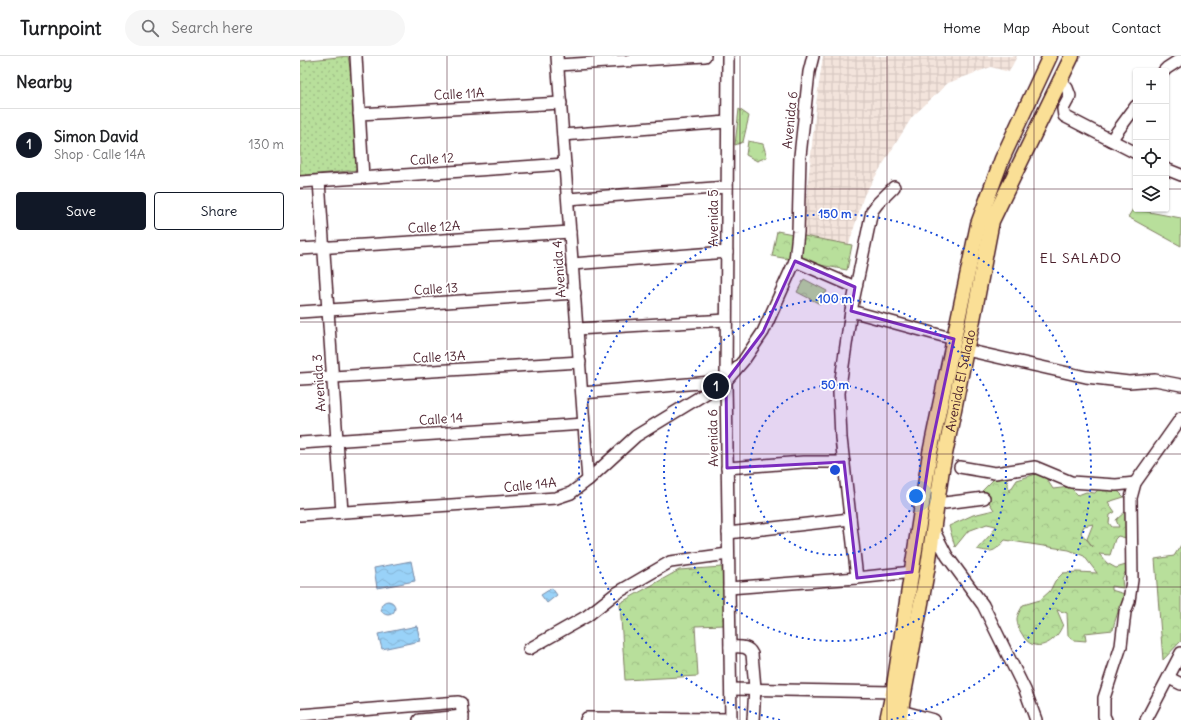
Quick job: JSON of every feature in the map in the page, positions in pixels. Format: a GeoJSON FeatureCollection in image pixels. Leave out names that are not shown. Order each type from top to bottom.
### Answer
{"type":"FeatureCollection","features":[{"type":"Feature","properties":{"kind":"main road","name":"Avenida El Salado"},"geometry":{"type":"LineString","coordinates":[[887,720],[930,453],[978,224],[1002,159],[1050,56]]}},
{"type":"Feature","properties":{"kind":"main road","name":"Avenida El Salado"},"geometry":{"type":"LineString","coordinates":[[900,716],[928,566],[942,469],[992,221],[1059,80],[1072,56]]}},
{"type":"Feature","properties":{"kind":"street"},"geometry":{"type":"LineString","coordinates":[[356,56],[363,178]]}},
{"type":"Feature","properties":{"kind":"street"},"geometry":{"type":"LineString","coordinates":[[558,60],[705,56]]}},
{"type":"Feature","properties":{"kind":"street","name":"Avenida 5"},"geometry":{"type":"LineString","coordinates":[[726,381],[728,56]]}},
{"type":"Feature","properties":{"kind":"street","name":"Avenida 6"},"geometry":{"type":"LineString","coordinates":[[731,719],[726,381],[744,360],[764,332],[795,261],[798,232],[800,156],[809,72],[813,56]]}},
{"type":"Feature","properties":{"kind":"street"},"geometry":{"type":"LineString","coordinates":[[1167,68],[1181,58]]}},
{"type":"Feature","properties":{"kind":"street","name":"Avenida 4"},"geometry":{"type":"LineString","coordinates":[[558,60],[588,480]]}},
{"type":"Feature","properties":{"kind":"street"},"geometry":{"type":"LineString","coordinates":[[1059,80],[1068,88],[1070,96],[1063,109],[1064,116],[1133,151]]}},
{"type":"Feature","properties":{"kind":"street","name":"Calle 11A"},"geometry":{"type":"LineString","coordinates":[[359,114],[561,103]]}},
{"type":"Feature","properties":{"kind":"street"},"geometry":{"type":"LineString","coordinates":[[1111,140],[1133,110]]}},
{"type":"Feature","properties":{"kind":"street"},"geometry":{"type":"LineString","coordinates":[[563,135],[728,122]]}},
{"type":"Feature","properties":{"kind":"street","name":"Calle 12"},"geometry":{"type":"LineString","coordinates":[[300,182],[565,164]]}},
{"type":"Feature","properties":{"kind":"street"},"geometry":{"type":"LineString","coordinates":[[1169,170],[1181,175]]}},
{"type":"Feature","properties":{"kind":"street","name":"Avenida 3"},"geometry":{"type":"LineString","coordinates":[[319,181],[342,512]]}},
{"type":"Feature","properties":{"kind":"street"},"geometry":{"type":"LineString","coordinates":[[568,199],[727,187]]}},
{"type":"Feature","properties":{"kind":"street"},"geometry":{"type":"LineString","coordinates":[[857,578],[841,438],[839,393],[851,311],[872,211],[878,202],[894,187]]}},
{"type":"Feature","properties":{"kind":"street","name":"Calle 12A"},"geometry":{"type":"LineString","coordinates":[[300,249],[570,232]]}},
{"type":"Feature","properties":{"kind":"street"},"geometry":{"type":"LineString","coordinates":[[572,264],[727,252]]}},
{"type":"Feature","properties":{"kind":"street"},"geometry":{"type":"LineString","coordinates":[[795,261],[856,287]]}},
{"type":"Feature","properties":{"kind":"street","name":"Calle 13"},"geometry":{"type":"LineString","coordinates":[[300,312],[574,293]]}},
{"type":"Feature","properties":{"kind":"street"},"geometry":{"type":"LineString","coordinates":[[851,311],[954,339]]}},
{"type":"Feature","properties":{"kind":"street"},"geometry":{"type":"LineString","coordinates":[[577,329],[726,320]]}},
{"type":"Feature","properties":{"kind":"street"},"geometry":{"type":"LineString","coordinates":[[966,350],[1086,376],[1129,382],[1155,380],[1181,385]]}},
{"type":"Feature","properties":{"kind":"street","name":"Calle 13A"},"geometry":{"type":"LineString","coordinates":[[300,379],[580,362]]}},
{"type":"Feature","properties":{"kind":"street"},"geometry":{"type":"LineString","coordinates":[[582,393],[726,381]]}},
{"type":"Feature","properties":{"kind":"street","name":"Calle 14A"},"geometry":{"type":"LineString","coordinates":[[300,515],[556,498],[571,493],[588,480],[636,436],[726,381]]}},
{"type":"Feature","properties":{"kind":"street"},"geometry":{"type":"LineString","coordinates":[[1106,720],[1104,716],[1104,698],[1121,646],[1126,612],[1130,601],[1132,580],[1131,498],[1135,483],[1181,418]]}},
{"type":"Feature","properties":{"kind":"street","name":"Calle 14"},"geometry":{"type":"LineString","coordinates":[[300,443],[584,424]]}},
{"type":"Feature","properties":{"kind":"street"},"geometry":{"type":"LineString","coordinates":[[727,468],[803,462],[844,462]]}},
{"type":"Feature","properties":{"kind":"street"},"geometry":{"type":"LineString","coordinates":[[960,467],[995,473],[1035,467],[1071,482],[1116,485],[1135,483]]}},
{"type":"Feature","properties":{"kind":"street"},"geometry":{"type":"LineString","coordinates":[[937,504],[984,498]]}},
{"type":"Feature","properties":{"kind":"street"},"geometry":{"type":"LineString","coordinates":[[728,533],[850,519]]}},
{"type":"Feature","properties":{"kind":"street"},"geometry":{"type":"LineString","coordinates":[[933,529],[947,556],[983,605],[1025,690],[1036,720]]}},
{"type":"Feature","properties":{"kind":"street"},"geometry":{"type":"LineString","coordinates":[[529,649],[587,616],[615,594],[670,562],[728,554]]}},
{"type":"Feature","properties":{"kind":"street"},"geometry":{"type":"LineString","coordinates":[[729,588],[912,572]]}},
{"type":"Feature","properties":{"kind":"street"},"geometry":{"type":"LineString","coordinates":[[730,648],[747,647],[752,654],[755,688],[753,720]]}},
{"type":"Feature","properties":{"kind":"street"},"geometry":{"type":"LineString","coordinates":[[1146,720],[1181,653]]}},
{"type":"Feature","properties":{"kind":"street"},"geometry":{"type":"LineString","coordinates":[[1169,678],[1181,684]]}},
{"type":"Feature","properties":{"kind":"street"},"geometry":{"type":"LineString","coordinates":[[731,689],[755,688],[892,692]]}},
{"type":"Feature","properties":{"kind":"street"},"geometry":{"type":"LineString","coordinates":[[300,715],[458,702],[461,703],[463,707],[463,718],[419,720]]}},
{"type":"Feature","properties":{"kind":"street"},"geometry":{"type":"LineString","coordinates":[[900,716],[934,720]]}},
{"type":"Feature","properties":{"kind":"street"},"geometry":{"type":"LineString","coordinates":[[586,720],[586,718],[731,719]]}},
{"type":"Feature","properties":{"kind":"highlighted area"},"geometry":{"type":"Polygon","coordinates":[[[795,261],[855,287],[851,311],[954,339],[930,453],[912,572],[857,578],[844,462],[727,468],[726,381],[763,332],[795,261]]]}},
{"type":"Feature","properties":{"kind":"shaded area"},"geometry":{"type":"Polygon","coordinates":[[[823,56],[1017,56],[1009,72],[991,67],[948,83],[912,117],[864,195],[842,267],[800,258],[817,97],[823,56]]]}},
{"type":"Feature","properties":{"kind":"green space"},"geometry":{"type":"Polygon","coordinates":[[[348,56],[367,169],[300,176],[300,61],[348,56]]]}},
{"type":"Feature","properties":{"kind":"green space"},"geometry":{"type":"Polygon","coordinates":[[[739,109],[749,116],[743,142],[735,145],[739,109]]]}},
{"type":"Feature","properties":{"kind":"green space"},"geometry":{"type":"Polygon","coordinates":[[[748,141],[763,144],[767,157],[757,161],[746,155],[748,141]]]}},
{"type":"Feature","properties":{"kind":"green space"},"geometry":{"type":"Polygon","coordinates":[[[1133,209],[1133,212],[1149,212],[1181,218],[1181,246],[1128,217],[1133,209]]]}},
{"type":"Feature","properties":{"kind":"green space"},"geometry":{"type":"Polygon","coordinates":[[[777,231],[852,245],[847,270],[772,256],[777,231]]]}},
{"type":"Feature","properties":{"kind":"green space"},"geometry":{"type":"Polygon","coordinates":[[[804,279],[827,291],[820,304],[797,292],[804,279]]]}},
{"type":"Feature","properties":{"kind":"green space"},"geometry":{"type":"Polygon","coordinates":[[[1036,474],[1044,475],[1053,489],[1070,487],[1078,495],[1086,492],[1095,493],[1103,484],[1119,492],[1124,497],[1108,502],[1115,512],[1110,515],[1109,523],[1112,527],[1119,527],[1116,520],[1127,510],[1126,538],[1118,536],[1115,539],[1110,555],[1099,554],[1107,563],[1116,568],[1129,564],[1122,579],[1123,588],[1111,586],[1111,590],[1125,594],[1125,607],[1119,606],[1113,630],[1085,633],[1086,641],[1074,640],[1068,636],[1067,613],[1057,610],[1063,624],[1056,637],[1044,644],[1038,646],[1027,641],[1019,629],[1017,617],[1023,605],[1040,600],[1050,591],[1055,581],[1063,573],[1097,573],[1084,556],[1069,550],[1005,540],[996,549],[990,551],[977,549],[991,534],[996,526],[987,524],[968,531],[955,547],[949,526],[973,515],[994,510],[982,491],[997,476],[1007,477],[1009,492],[1017,480],[1036,474]],[[1093,524],[1084,526],[1081,533],[1093,547],[1087,539],[1093,524]]]}},
{"type":"Feature","properties":{"kind":"green space"},"geometry":{"type":"Polygon","coordinates":[[[1181,545],[1181,641],[1163,660],[1155,559],[1174,556],[1181,545]]]}},
{"type":"Feature","properties":{"kind":"green space"},"geometry":{"type":"Polygon","coordinates":[[[722,567],[725,625],[695,626],[698,676],[625,680],[620,603],[679,570],[722,567]]]}},
{"type":"Feature","properties":{"kind":"water"},"geometry":{"type":"Polygon","coordinates":[[[411,561],[415,581],[377,588],[374,568],[411,561]]]}},
{"type":"Feature","properties":{"kind":"water"},"geometry":{"type":"Polygon","coordinates":[[[552,588],[557,595],[547,603],[541,595],[552,588]]]}},
{"type":"Feature","properties":{"kind":"water"},"geometry":{"type":"Polygon","coordinates":[[[388,601],[393,603],[395,608],[393,613],[388,615],[383,613],[381,608],[383,603],[388,601]]]}},
{"type":"Feature","properties":{"kind":"water"},"geometry":{"type":"Polygon","coordinates":[[[417,626],[420,641],[382,649],[378,634],[417,626]]]}},
{"type":"Feature","properties":{"kind":"place","name":"Simon David"},"geometry":{"type":"Point","coordinates":[716,386]}},
{"type":"Feature","properties":{"kind":"district","name":"EL SALADO"},"geometry":{"type":"Point","coordinates":[1081,258]}}]}
